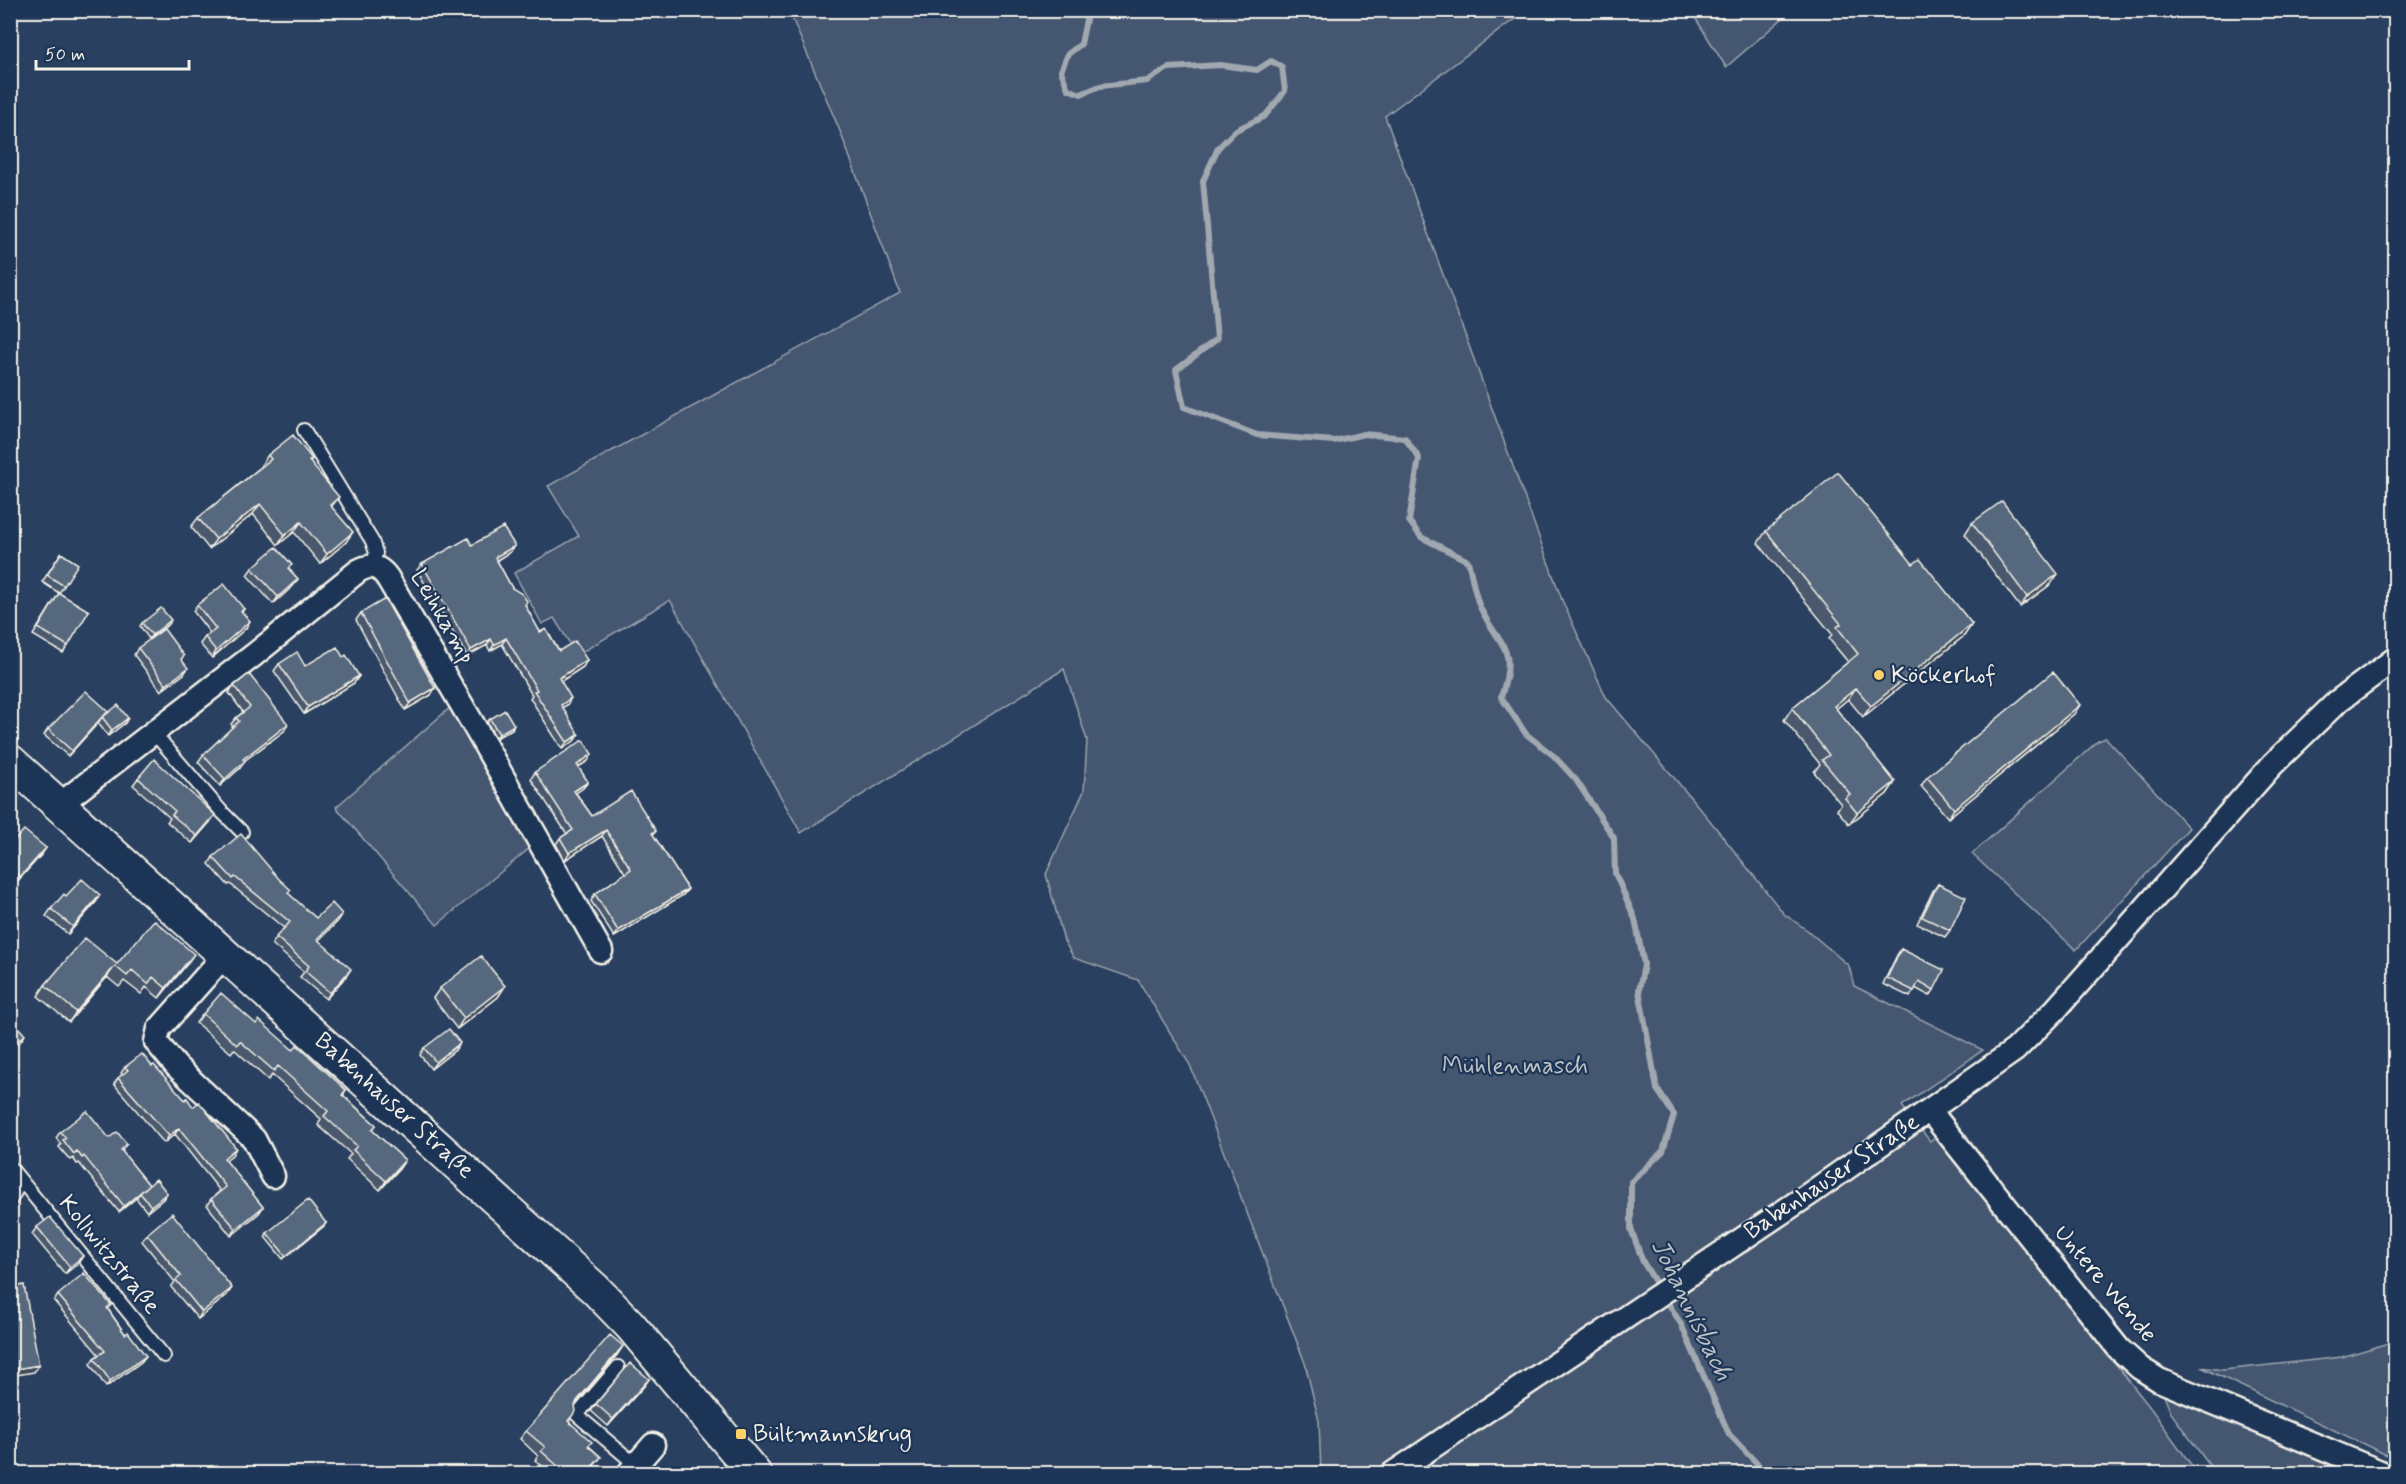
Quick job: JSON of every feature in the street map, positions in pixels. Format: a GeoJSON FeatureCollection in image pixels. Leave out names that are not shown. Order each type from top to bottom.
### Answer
{"type":"FeatureCollection","features":[{"type":"Feature","properties":{"kind":"main road","name":"Babenhauser Straße"},"geometry":{"type":"LineString","coordinates":[[10,761],[595,1289],[638,1334],[755,1473]]}},
{"type":"Feature","properties":{"kind":"street","name":"Leihkamp"},"geometry":{"type":"LineString","coordinates":[[59,805],[154,733],[358,571],[372,566],[377,567],[387,577],[473,724],[601,951]]}},
{"type":"Feature","properties":{"kind":"street","name":"Babenhauser Straße"},"geometry":{"type":"LineString","coordinates":[[1392,1473],[1930,1111],[2023,1042],[2056,1009],[2273,764],[2338,701],[2396,658]]}},
{"type":"Feature","properties":{"kind":"street"},"geometry":{"type":"LineString","coordinates":[[220,951],[216,965],[159,1029],[156,1042],[172,1063],[254,1139],[273,1176]]}},
{"type":"Feature","properties":{"kind":"street","name":"Untere Wende"},"geometry":{"type":"LineString","coordinates":[[1930,1111],[2119,1349],[2140,1368],[2159,1380],[2385,1473]]}},
{"type":"Feature","properties":{"kind":"street"},"geometry":{"type":"LineString","coordinates":[[632,1469],[652,1445]]}},
{"type":"Feature","properties":{"kind":"lane"},"geometry":{"type":"LineString","coordinates":[[304,430],[372,541],[376,553],[372,566]]}},
{"type":"Feature","properties":{"kind":"lane"},"geometry":{"type":"LineString","coordinates":[[154,733],[242,832]]}},
{"type":"Feature","properties":{"kind":"lane","name":"Kollwitzstraße"},"geometry":{"type":"LineString","coordinates":[[10,1167],[164,1356]]}},
{"type":"Feature","properties":{"kind":"lane"},"geometry":{"type":"LineString","coordinates":[[10,1201],[21,1181]]}},
{"type":"Feature","properties":{"kind":"lane"},"geometry":{"type":"LineString","coordinates":[[618,1367],[576,1415],[632,1469]]}},
{"type":"Feature","properties":{"kind":"green space","name":"Mühlenmasch"},"geometry":{"type":"Polygon","coordinates":[[[789,11],[1530,11],[1512,21],[1385,116],[1562,600],[1606,697],[1708,818],[1784,914],[1807,930],[1849,966],[1854,986],[1983,1050],[1902,1106],[1930,1141],[1936,1136],[2152,1410],[2197,1473],[1321,1473],[1319,1421],[1305,1363],[1190,1065],[1138,980],[1074,958],[1064,941],[1046,874],[1084,791],[1087,740],[1064,669],[801,833],[670,600],[577,655],[554,618],[542,624],[514,573],[579,536],[548,486],[900,293],[840,131],[789,11]]]}},
{"type":"Feature","properties":{"kind":"green space"},"geometry":{"type":"Polygon","coordinates":[[[1691,11],[1791,11],[1726,67],[1691,11]]]}},
{"type":"Feature","properties":{"kind":"green space"},"geometry":{"type":"Polygon","coordinates":[[[452,706],[531,847],[437,925],[336,807],[452,706]]]}},
{"type":"Feature","properties":{"kind":"green space"},"geometry":{"type":"Polygon","coordinates":[[[2106,738],[2189,828],[2076,950],[1972,854],[2098,741],[2106,738]]]}},
{"type":"Feature","properties":{"kind":"green space"},"geometry":{"type":"Polygon","coordinates":[[[2395,1341],[2395,1459],[2201,1367],[2223,1370],[2342,1357],[2395,1341]]]}},
{"type":"Feature","properties":{"kind":"green space"},"geometry":{"type":"Polygon","coordinates":[[[2170,1391],[2360,1473],[2215,1473],[2171,1413],[2164,1396],[2170,1391]]]}},
{"type":"Feature","properties":{"kind":"building"},"geometry":{"type":"Polygon","coordinates":[[[293,435],[312,459],[309,461],[339,497],[330,505],[353,532],[327,554],[301,522],[285,535],[260,504],[216,539],[198,518],[271,459],[268,455],[293,435]]]}},
{"type":"Feature","properties":{"kind":"building"},"geometry":{"type":"Polygon","coordinates":[[[1838,472],[1913,564],[1920,559],[1972,624],[1871,706],[1856,688],[1834,706],[1895,782],[1857,813],[1845,798],[1850,794],[1822,760],[1829,755],[1792,708],[1858,654],[1837,627],[1841,624],[1766,531],[1838,472]]]}},
{"type":"Feature","properties":{"kind":"building"},"geometry":{"type":"Polygon","coordinates":[[[2002,501],[2058,574],[2027,597],[1972,523],[2002,501]]]}},
{"type":"Feature","properties":{"kind":"building"},"geometry":{"type":"Polygon","coordinates":[[[503,527],[515,546],[495,557],[512,588],[522,594],[527,601],[525,605],[540,632],[546,629],[559,651],[575,641],[587,660],[559,678],[571,698],[561,705],[579,735],[567,742],[534,691],[537,690],[506,638],[494,645],[491,639],[471,650],[422,564],[468,538],[472,545],[503,527]]]}},
{"type":"Feature","properties":{"kind":"building"},"geometry":{"type":"Polygon","coordinates":[[[276,547],[292,565],[288,568],[298,579],[278,597],[252,568],[276,547]]]}},
{"type":"Feature","properties":{"kind":"building"},"geometry":{"type":"Polygon","coordinates":[[[61,553],[78,564],[64,586],[47,575],[61,553]]]}},
{"type":"Feature","properties":{"kind":"building"},"geometry":{"type":"Polygon","coordinates":[[[224,584],[244,609],[241,611],[250,621],[216,651],[205,637],[216,629],[197,605],[224,584]]]}},
{"type":"Feature","properties":{"kind":"building"},"geometry":{"type":"Polygon","coordinates":[[[59,593],[89,611],[68,646],[38,628],[59,593]]]}},
{"type":"Feature","properties":{"kind":"building"},"geometry":{"type":"Polygon","coordinates":[[[385,599],[435,688],[410,703],[361,613],[385,599]]]}},
{"type":"Feature","properties":{"kind":"building"},"geometry":{"type":"Polygon","coordinates":[[[161,608],[171,620],[152,635],[142,623],[161,608]]]}},
{"type":"Feature","properties":{"kind":"building"},"geometry":{"type":"Polygon","coordinates":[[[164,629],[184,656],[181,659],[188,668],[166,685],[138,648],[164,629]]]}},
{"type":"Feature","properties":{"kind":"building"},"geometry":{"type":"Polygon","coordinates":[[[337,647],[343,657],[346,655],[359,676],[308,707],[279,664],[297,652],[305,666],[337,647]]]}},
{"type":"Feature","properties":{"kind":"building"},"geometry":{"type":"Polygon","coordinates":[[[2053,672],[2080,705],[1954,809],[1927,777],[2053,672]]]}},
{"type":"Feature","properties":{"kind":"building"},"geometry":{"type":"Polygon","coordinates":[[[249,674],[288,724],[243,759],[245,761],[225,779],[203,755],[239,721],[236,718],[250,707],[234,686],[249,674]]]}},
{"type":"Feature","properties":{"kind":"building"},"geometry":{"type":"Polygon","coordinates":[[[86,691],[108,711],[103,717],[118,705],[128,718],[112,730],[102,717],[72,751],[48,729],[86,691]]]}},
{"type":"Feature","properties":{"kind":"building"},"geometry":{"type":"Polygon","coordinates":[[[505,710],[514,725],[499,734],[490,719],[505,710]]]}},
{"type":"Feature","properties":{"kind":"building"},"geometry":{"type":"Polygon","coordinates":[[[583,740],[592,754],[577,765],[588,782],[574,791],[592,816],[631,791],[656,831],[652,833],[688,889],[618,931],[595,894],[631,869],[606,830],[569,853],[560,838],[573,830],[535,772],[583,740]]]}},
{"type":"Feature","properties":{"kind":"building"},"geometry":{"type":"Polygon","coordinates":[[[154,759],[215,815],[197,836],[172,815],[175,811],[138,778],[154,759]]]}},
{"type":"Feature","properties":{"kind":"building"},"geometry":{"type":"Polygon","coordinates":[[[24,830],[46,848],[20,877],[10,869],[10,845],[24,830]]]}},
{"type":"Feature","properties":{"kind":"building"},"geometry":{"type":"Polygon","coordinates":[[[241,834],[291,890],[288,893],[316,918],[332,903],[342,914],[317,939],[351,969],[330,993],[305,971],[309,966],[276,937],[290,922],[235,877],[233,879],[213,857],[241,834]]]}},
{"type":"Feature","properties":{"kind":"building"},"geometry":{"type":"Polygon","coordinates":[[[82,879],[100,895],[73,927],[51,909],[82,879]]]}},
{"type":"Feature","properties":{"kind":"building"},"geometry":{"type":"Polygon","coordinates":[[[1938,884],[1966,897],[1950,930],[1922,917],[1938,884]]]}},
{"type":"Feature","properties":{"kind":"building"},"geometry":{"type":"Polygon","coordinates":[[[154,920],[194,954],[166,988],[153,977],[148,984],[132,970],[127,976],[115,966],[76,1012],[45,985],[85,938],[117,964],[154,920]]]}},
{"type":"Feature","properties":{"kind":"building"},"geometry":{"type":"Polygon","coordinates":[[[1901,949],[1944,970],[1934,990],[1919,981],[1914,991],[1887,978],[1901,949]]]}},
{"type":"Feature","properties":{"kind":"building"},"geometry":{"type":"Polygon","coordinates":[[[481,956],[505,986],[464,1018],[440,988],[481,956]]]}},
{"type":"Feature","properties":{"kind":"building"},"geometry":{"type":"Polygon","coordinates":[[[221,993],[256,1024],[259,1020],[293,1050],[297,1045],[346,1090],[342,1095],[376,1125],[372,1130],[405,1160],[386,1181],[353,1150],[357,1146],[324,1116],[328,1111],[278,1066],[274,1071],[240,1041],[237,1045],[203,1014],[221,993]]]}},
{"type":"Feature","properties":{"kind":"building"},"geometry":{"type":"Polygon","coordinates":[[[10,1018],[25,1035],[10,1047],[10,1018]]]}},
{"type":"Feature","properties":{"kind":"building"},"geometry":{"type":"Polygon","coordinates":[[[449,1029],[460,1043],[436,1062],[424,1048],[449,1029]]]}},
{"type":"Feature","properties":{"kind":"building"},"geometry":{"type":"Polygon","coordinates":[[[142,1054],[185,1100],[187,1098],[193,1107],[199,1102],[236,1148],[224,1158],[263,1207],[236,1229],[211,1199],[226,1187],[179,1128],[169,1136],[118,1078],[128,1070],[125,1067],[142,1054]]]}},
{"type":"Feature","properties":{"kind":"building"},"geometry":{"type":"Polygon","coordinates":[[[87,1111],[109,1138],[117,1132],[127,1144],[121,1150],[149,1185],[124,1206],[84,1156],[82,1158],[77,1151],[74,1154],[63,1140],[66,1138],[60,1132],[87,1111]]]}},
{"type":"Feature","properties":{"kind":"building"},"geometry":{"type":"Polygon","coordinates":[[[156,1179],[167,1193],[151,1206],[140,1193],[156,1179]]]}},
{"type":"Feature","properties":{"kind":"building"},"geometry":{"type":"Polygon","coordinates":[[[308,1200],[326,1223],[286,1256],[267,1233],[308,1200]]]}},
{"type":"Feature","properties":{"kind":"building"},"geometry":{"type":"Polygon","coordinates":[[[172,1213],[232,1288],[202,1312],[176,1280],[181,1276],[147,1234],[172,1213]]]}},
{"type":"Feature","properties":{"kind":"building"},"geometry":{"type":"Polygon","coordinates":[[[50,1217],[83,1256],[70,1267],[37,1227],[50,1217]]]}},
{"type":"Feature","properties":{"kind":"building"},"geometry":{"type":"Polygon","coordinates":[[[84,1273],[111,1305],[107,1308],[125,1334],[128,1332],[146,1356],[110,1381],[94,1358],[105,1351],[58,1295],[84,1273]]]}},
{"type":"Feature","properties":{"kind":"building"},"geometry":{"type":"Polygon","coordinates":[[[24,1285],[39,1365],[10,1370],[10,1288],[24,1285]]]}},
{"type":"Feature","properties":{"kind":"building"},"geometry":{"type":"Polygon","coordinates":[[[610,1335],[623,1346],[577,1401],[576,1411],[568,1421],[592,1442],[588,1446],[601,1457],[586,1473],[557,1473],[555,1471],[559,1467],[541,1451],[545,1447],[526,1431],[610,1335]]]}},
{"type":"Feature","properties":{"kind":"building"},"geometry":{"type":"Polygon","coordinates":[[[630,1363],[649,1379],[613,1419],[596,1404],[630,1363]]]}},
{"type":"Feature","properties":{"kind":"building"},"geometry":{"type":"Polygon","coordinates":[[[705,1467],[712,1473],[698,1473],[705,1467]]]}},
{"type":"Feature","properties":{"kind":"waterway","name":"Johannisbach"},"geometry":{"type":"LineString","coordinates":[[1088,10],[1081,44],[1068,54],[1061,71],[1068,89],[1081,94],[1100,86],[1147,81],[1168,68],[1220,65],[1257,70],[1271,61],[1282,67],[1285,91],[1265,116],[1236,130],[1218,148],[1203,181],[1217,339],[1176,370],[1184,407],[1257,435],[1334,441],[1364,434],[1405,438],[1419,458],[1409,521],[1421,537],[1468,561],[1480,607],[1507,657],[1508,667],[1501,697],[1526,734],[1554,756],[1576,780],[1614,838],[1615,873],[1635,919],[1644,965],[1639,990],[1657,1089],[1674,1115],[1663,1151],[1631,1182],[1631,1229],[1643,1262],[1681,1324],[1729,1434],[1767,1474]]}},
{"type":"Feature","properties":{"kind":"place","name":"Köckerhof"},"geometry":{"type":"Point","coordinates":[1879,675]}},
{"type":"Feature","properties":{"kind":"place","name":"Bültmannskrug"},"geometry":{"type":"Point","coordinates":[741,1434]}}]}
